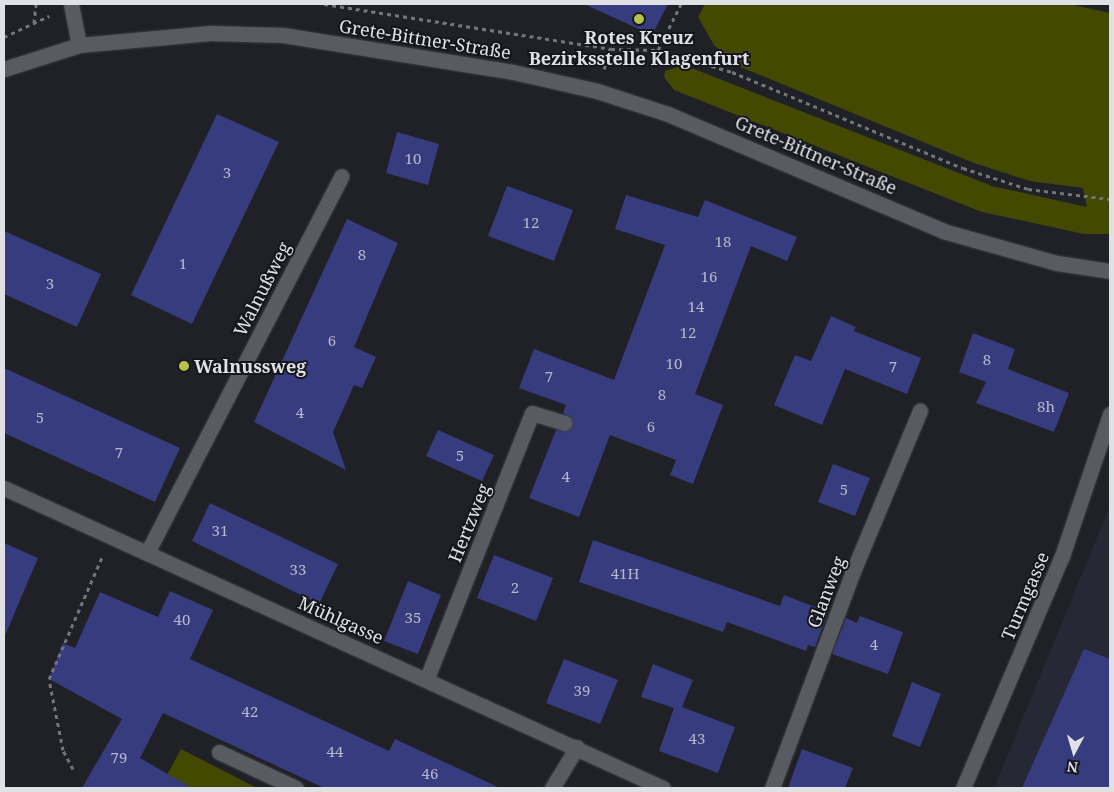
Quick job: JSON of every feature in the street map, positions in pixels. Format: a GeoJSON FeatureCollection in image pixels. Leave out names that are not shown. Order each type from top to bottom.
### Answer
{"type":"FeatureCollection","features":[{"type":"Feature","properties":{"kind":"street"},"geometry":{"type":"LineString","coordinates":[[71,4],[80,46]]}},
{"type":"Feature","properties":{"kind":"street","name":"Grete-Bittner-Straße"},"geometry":{"type":"LineString","coordinates":[[4,69],[80,46],[210,33],[283,35],[550,80],[668,114],[943,231],[1057,263],[1110,271]]}},
{"type":"Feature","properties":{"kind":"street","name":"Walnußweg"},"geometry":{"type":"LineString","coordinates":[[147,553],[342,176]]}},
{"type":"Feature","properties":{"kind":"street","name":"Glanweg"},"geometry":{"type":"LineString","coordinates":[[772,788],[852,574],[920,411]]}},
{"type":"Feature","properties":{"kind":"street","name":"Hertzweg"},"geometry":{"type":"LineString","coordinates":[[427,678],[532,413],[564,423]]}},
{"type":"Feature","properties":{"kind":"street","name":"Turmgasse"},"geometry":{"type":"LineString","coordinates":[[963,788],[1062,556],[1110,414]]}},
{"type":"Feature","properties":{"kind":"street","name":"Mühlgasse"},"geometry":{"type":"LineString","coordinates":[[4,488],[427,678],[663,788]]}},
{"type":"Feature","properties":{"kind":"street"},"geometry":{"type":"LineString","coordinates":[[552,788],[577,747]]}},
{"type":"Feature","properties":{"kind":"street"},"geometry":{"type":"LineString","coordinates":[[219,752],[296,788]]}},
{"type":"Feature","properties":{"kind":"path"},"geometry":{"type":"LineString","coordinates":[[34,23],[36,4]]}},
{"type":"Feature","properties":{"kind":"path"},"geometry":{"type":"LineString","coordinates":[[4,38],[71,4]]}},
{"type":"Feature","properties":{"kind":"path"},"geometry":{"type":"LineString","coordinates":[[324,4],[612,49],[658,50],[732,72],[963,168],[1028,189],[1110,199]]}},
{"type":"Feature","properties":{"kind":"path"},"geometry":{"type":"LineString","coordinates":[[658,50],[681,4]]}},
{"type":"Feature","properties":{"kind":"path"},"geometry":{"type":"LineString","coordinates":[[73,769],[63,750],[49,679],[111,536]]}},
{"type":"Feature","properties":{"kind":"shaded area"},"geometry":{"type":"Polygon","coordinates":[[[705,4],[1069,4],[1110,13],[1110,234],[1084,234],[982,212],[674,90],[664,77],[665,71],[684,65],[992,186],[1087,207],[1083,188],[1030,181],[974,163],[738,66],[714,45],[698,17],[705,4]]]}},
{"type":"Feature","properties":{"kind":"shaded area"},"geometry":{"type":"Polygon","coordinates":[[[1110,506],[1110,788],[994,788],[1110,506]]]}},
{"type":"Feature","properties":{"kind":"shaded area"},"geometry":{"type":"Polygon","coordinates":[[[181,749],[257,788],[160,788],[181,749]]]}},
{"type":"Feature","properties":{"kind":"building","name":"Rotes Kreuz Bezirksstelle Klagenfurt"},"geometry":{"type":"Polygon","coordinates":[[[584,4],[668,4],[652,35],[584,4]]]}},
{"type":"Feature","properties":{"kind":"building"},"geometry":{"type":"Polygon","coordinates":[[[217,114],[279,142],[192,324],[131,295],[217,114]]]}},
{"type":"Feature","properties":{"kind":"building"},"geometry":{"type":"Polygon","coordinates":[[[397,132],[439,144],[428,185],[386,173],[397,132]]]}},
{"type":"Feature","properties":{"kind":"building"},"geometry":{"type":"Polygon","coordinates":[[[507,186],[573,210],[554,261],[488,236],[507,186]]]}},
{"type":"Feature","properties":{"kind":"building"},"geometry":{"type":"Polygon","coordinates":[[[626,195],[698,217],[705,200],[797,237],[787,261],[751,246],[695,394],[723,405],[693,484],[670,475],[676,460],[610,435],[579,517],[529,498],[556,430],[570,430],[573,421],[563,413],[566,405],[519,388],[534,349],[614,380],[665,245],[615,229],[626,195]]]}},
{"type":"Feature","properties":{"kind":"building"},"geometry":{"type":"Polygon","coordinates":[[[347,219],[398,243],[354,347],[376,357],[362,388],[354,385],[333,432],[346,470],[254,422],[347,219]]]}},
{"type":"Feature","properties":{"kind":"building"},"geometry":{"type":"Polygon","coordinates":[[[4,231],[101,274],[77,327],[4,294],[4,231]]]}},
{"type":"Feature","properties":{"kind":"building"},"geometry":{"type":"Polygon","coordinates":[[[831,316],[856,327],[854,331],[921,358],[907,394],[845,369],[822,425],[774,405],[795,355],[811,361],[831,316]]]}},
{"type":"Feature","properties":{"kind":"building"},"geometry":{"type":"Polygon","coordinates":[[[973,333],[1015,349],[1008,369],[1069,393],[1054,432],[976,403],[986,382],[959,372],[973,333]]]}},
{"type":"Feature","properties":{"kind":"building"},"geometry":{"type":"Polygon","coordinates":[[[4,368],[180,448],[155,502],[4,433],[4,368]]]}},
{"type":"Feature","properties":{"kind":"building"},"geometry":{"type":"Polygon","coordinates":[[[438,430],[494,455],[482,481],[426,456],[438,430]]]}},
{"type":"Feature","properties":{"kind":"building"},"geometry":{"type":"Polygon","coordinates":[[[833,464],[870,478],[855,516],[818,502],[833,464]]]}},
{"type":"Feature","properties":{"kind":"building"},"geometry":{"type":"Polygon","coordinates":[[[210,503],[338,564],[319,604],[192,541],[210,503]]]}},
{"type":"Feature","properties":{"kind":"building"},"geometry":{"type":"Polygon","coordinates":[[[593,540],[780,606],[784,595],[828,612],[815,647],[808,645],[806,651],[727,622],[723,632],[579,582],[593,540]]]}},
{"type":"Feature","properties":{"kind":"building"},"geometry":{"type":"Polygon","coordinates":[[[4,543],[38,558],[4,638],[4,543]]]}},
{"type":"Feature","properties":{"kind":"building"},"geometry":{"type":"Polygon","coordinates":[[[494,555],[553,578],[536,621],[477,598],[494,555]]]}},
{"type":"Feature","properties":{"kind":"building"},"geometry":{"type":"Polygon","coordinates":[[[408,581],[441,595],[418,654],[384,641],[408,581]]]}},
{"type":"Feature","properties":{"kind":"building"},"geometry":{"type":"Polygon","coordinates":[[[170,591],[213,610],[190,659],[389,751],[395,739],[500,788],[324,788],[163,713],[140,758],[192,788],[82,788],[122,719],[49,679],[63,643],[75,648],[100,592],[158,617],[170,591]]]}},
{"type":"Feature","properties":{"kind":"building"},"geometry":{"type":"Polygon","coordinates":[[[860,616],[903,632],[888,674],[832,654],[846,618],[857,623],[860,616]]]}},
{"type":"Feature","properties":{"kind":"building"},"geometry":{"type":"Polygon","coordinates":[[[1084,649],[1110,659],[1110,788],[1022,788],[1084,649]]]}},
{"type":"Feature","properties":{"kind":"building"},"geometry":{"type":"Polygon","coordinates":[[[564,659],[618,680],[600,724],[546,703],[564,659]]]}},
{"type":"Feature","properties":{"kind":"building"},"geometry":{"type":"Polygon","coordinates":[[[653,664],[693,680],[682,707],[735,727],[718,773],[659,751],[674,708],[641,697],[653,664]]]}},
{"type":"Feature","properties":{"kind":"building"},"geometry":{"type":"Polygon","coordinates":[[[912,682],[941,694],[920,747],[892,736],[912,682]]]}},
{"type":"Feature","properties":{"kind":"building"},"geometry":{"type":"Polygon","coordinates":[[[802,749],[853,768],[845,788],[788,788],[802,749]]]}},
{"type":"Feature","properties":{"kind":"place","name":"Rotes Kreuz Bezirksstelle Klagenfurt"},"geometry":{"type":"Point","coordinates":[639,19]}},
{"type":"Feature","properties":{"kind":"place","name":"Walnussweg"},"geometry":{"type":"Point","coordinates":[184,366]}}]}
